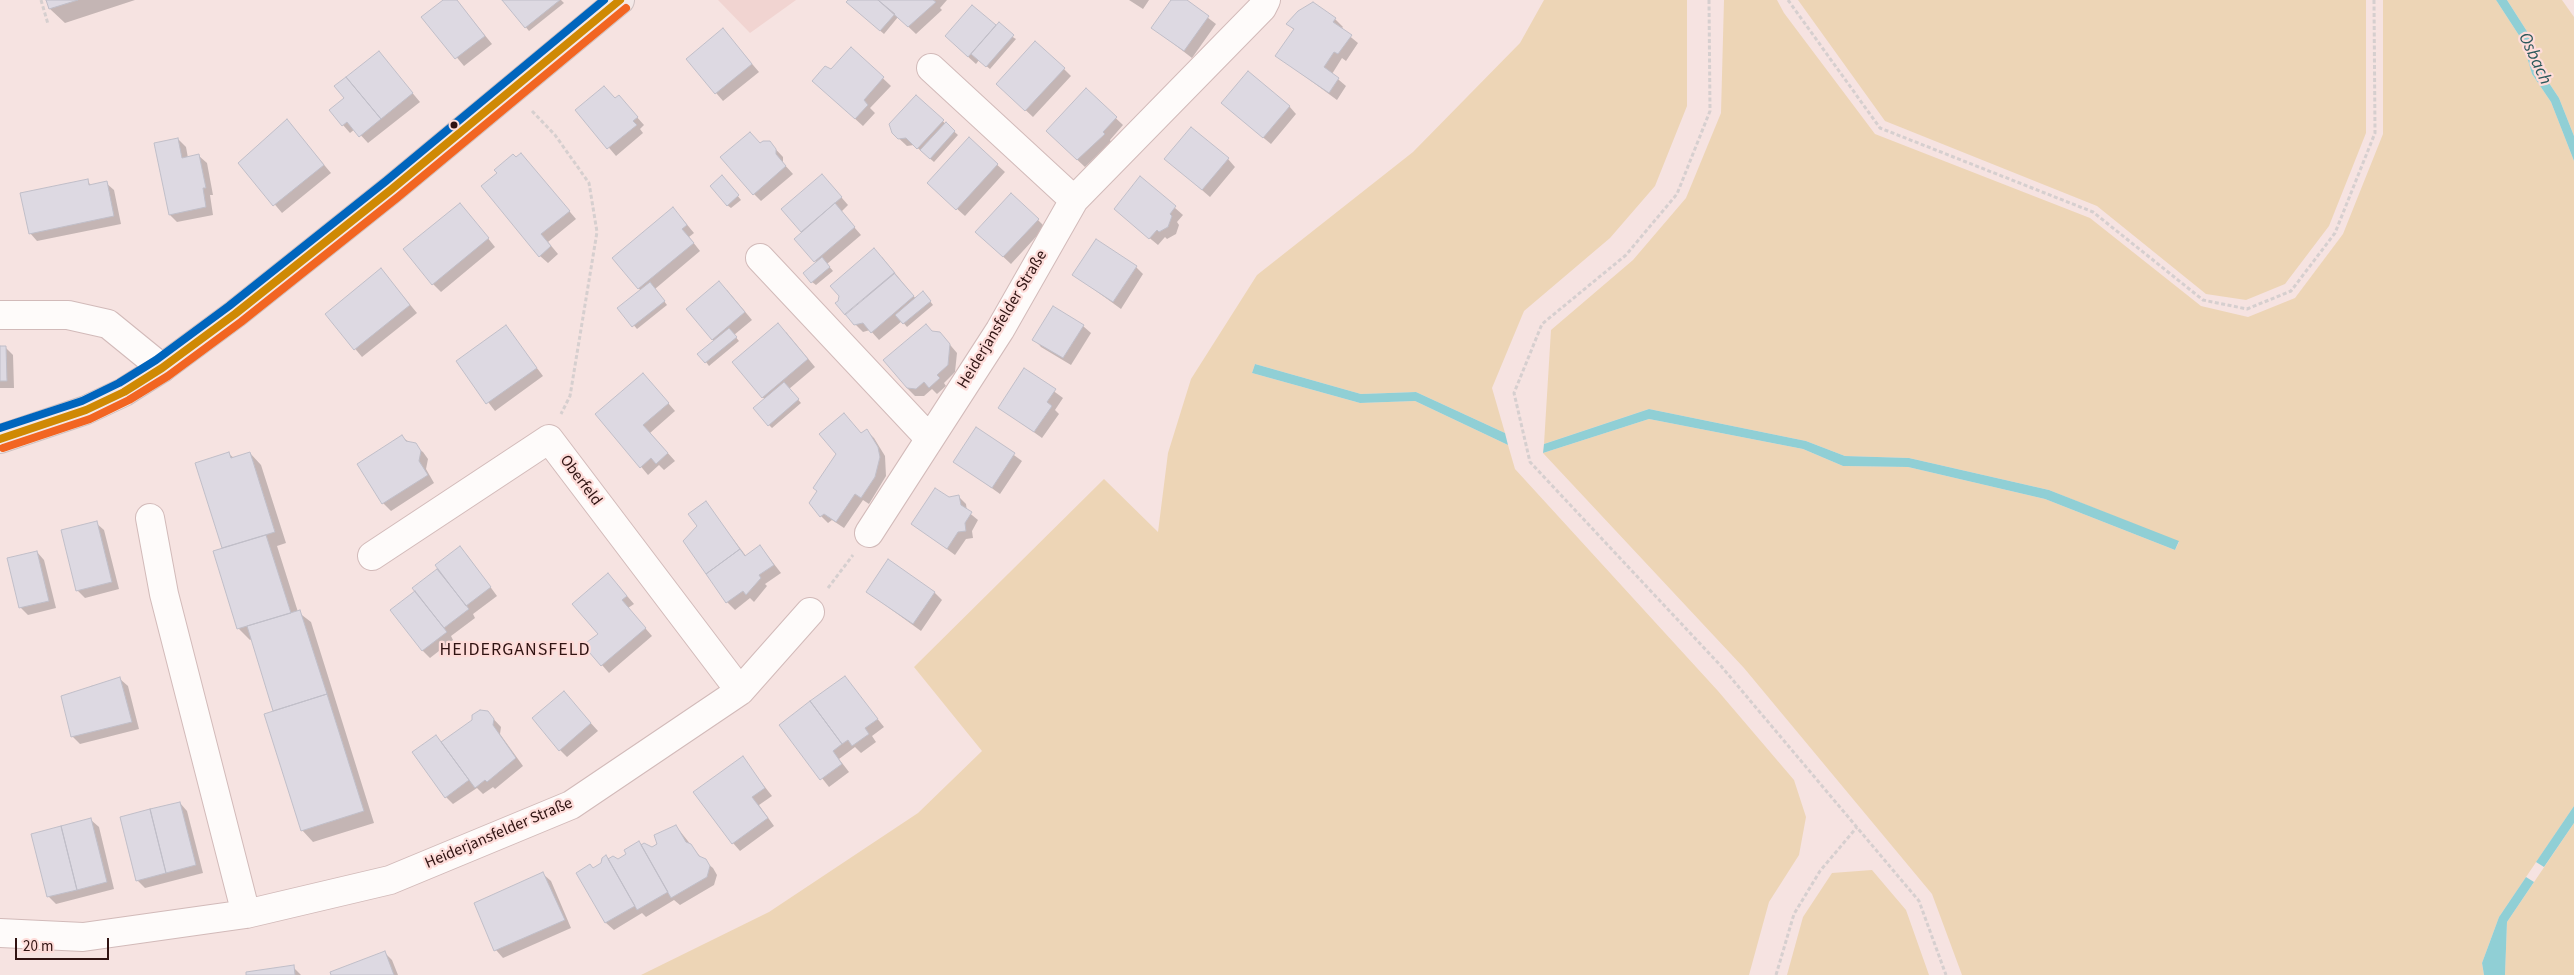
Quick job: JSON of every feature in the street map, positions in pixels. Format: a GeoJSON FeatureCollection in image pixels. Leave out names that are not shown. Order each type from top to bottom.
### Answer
{"type":"FeatureCollection","features":[{"type":"Feature","properties":{"kind":"main road"},"geometry":{"type":"LineString","coordinates":[[0,439],[86,410],[124,392],[162,368],[235,314],[392,189],[620,0]]}},
{"type":"Feature","properties":{"kind":"street","name":"Heiderjansfelder Straße"},"geometry":{"type":"LineString","coordinates":[[869,533],[1000,330],[1074,200],[1260,3]]}},
{"type":"Feature","properties":{"kind":"street"},"geometry":{"type":"LineString","coordinates":[[931,68],[1074,200]]}},
{"type":"Feature","properties":{"kind":"street"},"geometry":{"type":"LineString","coordinates":[[760,258],[929,438]]}},
{"type":"Feature","properties":{"kind":"street"},"geometry":{"type":"LineString","coordinates":[[0,315],[68,315],[108,324],[162,368]]}},
{"type":"Feature","properties":{"kind":"street","name":"Oberfeld"},"geometry":{"type":"LineString","coordinates":[[372,556],[549,440],[740,691]]}},
{"type":"Feature","properties":{"kind":"street"},"geometry":{"type":"LineString","coordinates":[[150,518],[164,594],[246,914]]}},
{"type":"Feature","properties":{"kind":"street","name":"Heiderjansfelder Straße"},"geometry":{"type":"LineString","coordinates":[[0,933],[83,937],[246,914],[390,880],[571,805],[740,691],[810,612]]}},
{"type":"Feature","properties":{"kind":"path"},"geometry":{"type":"LineString","coordinates":[[41,0],[48,24]]}},
{"type":"Feature","properties":{"kind":"path"},"geometry":{"type":"LineString","coordinates":[[1709,0],[1710,111],[1677,194],[1626,255],[1542,324],[1514,393],[1530,462],[1720,666],[1919,901],[1946,975]]}},
{"type":"Feature","properties":{"kind":"path"},"geometry":{"type":"LineString","coordinates":[[1788,0],[1880,128],[2093,212],[2203,300],[2247,309],[2291,291],[2335,233],[2375,133],[2374,0]]}},
{"type":"Feature","properties":{"kind":"path"},"geometry":{"type":"LineString","coordinates":[[512,89],[555,135],[589,183],[597,232],[570,396],[549,440]]}},
{"type":"Feature","properties":{"kind":"path"},"geometry":{"type":"LineString","coordinates":[[810,612],[869,533]]}},
{"type":"Feature","properties":{"kind":"path"},"geometry":{"type":"LineString","coordinates":[[1776,975],[1794,914],[1820,870],[1857,827]]}},
{"type":"Feature","properties":{"kind":"shaded area"},"geometry":{"type":"Polygon","coordinates":[[[718,0],[796,0],[750,33],[718,0]]]}},
{"type":"Feature","properties":{"kind":"shaded area"},"geometry":{"type":"Polygon","coordinates":[[[1544,0],[1687,0],[1687,106],[1655,186],[1610,238],[1524,311],[1492,388],[1505,433],[1416,392],[1361,394],[1255,364],[1252,373],[1360,403],[1415,401],[1508,445],[1515,469],[1718,691],[1794,780],[1806,817],[1799,855],[1769,902],[1749,975],[641,975],[769,912],[918,813],[982,751],[914,667],[1104,479],[1158,532],[1168,453],[1191,379],[1257,275],[1413,152],[1520,43],[1544,0]]]}},
{"type":"Feature","properties":{"kind":"shaded area"},"geometry":{"type":"Polygon","coordinates":[[[1724,0],[1777,0],[1784,13],[1875,134],[2090,218],[2201,306],[2248,317],[2295,298],[2343,234],[2383,134],[2383,0],[2496,0],[2522,40],[2532,74],[2551,102],[2574,161],[2574,806],[2499,917],[2482,963],[2484,975],[1962,975],[1932,894],[1744,668],[1543,453],[1649,419],[1803,449],[1843,466],[1908,467],[2045,499],[2175,550],[2179,542],[2049,490],[1909,458],[1845,456],[1806,441],[1649,409],[1544,444],[1551,330],[1633,260],[1686,198],[1721,113],[1724,0]]]}},
{"type":"Feature","properties":{"kind":"shaded area"},"geometry":{"type":"Polygon","coordinates":[[[1798,0],[2366,0],[2366,133],[2329,226],[2285,284],[2246,300],[2206,294],[2097,206],[1885,121],[1798,0]]]}},
{"type":"Feature","properties":{"kind":"shaded area"},"geometry":{"type":"Polygon","coordinates":[[[2507,0],[2562,0],[2574,17],[2574,136],[2559,98],[2541,71],[2530,36],[2507,0]]]}},
{"type":"Feature","properties":{"kind":"shaded area"},"geometry":{"type":"Polygon","coordinates":[[[2574,823],[2574,975],[2505,975],[2507,922],[2574,823]]]}},
{"type":"Feature","properties":{"kind":"shaded area"},"geometry":{"type":"Polygon","coordinates":[[[1872,870],[1906,910],[1929,975],[1787,975],[1803,917],[1832,873],[1872,870]]]}},
{"type":"Feature","properties":{"kind":"water","name":"Osbach"},"geometry":{"type":"Polygon","coordinates":[[[2496,0],[2507,0],[2530,36],[2541,71],[2559,98],[2574,136],[2574,161],[2551,102],[2532,74],[2522,40],[2496,0]]]}},
{"type":"Feature","properties":{"kind":"water"},"geometry":{"type":"Polygon","coordinates":[[[1255,364],[1361,394],[1416,392],[1505,433],[1508,445],[1415,401],[1360,403],[1252,373],[1255,364]]]}},
{"type":"Feature","properties":{"kind":"water"},"geometry":{"type":"Polygon","coordinates":[[[1649,409],[1806,441],[1845,456],[1909,458],[2049,490],[2179,541],[2175,550],[2045,499],[1908,467],[1843,466],[1803,449],[1649,419],[1543,453],[1544,444],[1649,409]]]}},
{"type":"Feature","properties":{"kind":"water"},"geometry":{"type":"Polygon","coordinates":[[[2574,806],[2574,823],[2544,867],[2536,862],[2574,806]]]}},
{"type":"Feature","properties":{"kind":"water"},"geometry":{"type":"Polygon","coordinates":[[[2526,877],[2534,882],[2507,922],[2505,975],[2484,975],[2482,963],[2499,917],[2526,877]]]}},
{"type":"Feature","properties":{"kind":"building"},"geometry":{"type":"Polygon","coordinates":[[[46,0],[78,0],[49,9],[46,0]]]}},
{"type":"Feature","properties":{"kind":"building"},"geometry":{"type":"Polygon","coordinates":[[[443,0],[457,0],[485,36],[455,59],[421,17],[443,0]]]}},
{"type":"Feature","properties":{"kind":"building"},"geometry":{"type":"Polygon","coordinates":[[[502,0],[560,0],[525,28],[502,0]]]}},
{"type":"Feature","properties":{"kind":"building"},"geometry":{"type":"Polygon","coordinates":[[[848,0],[878,0],[895,14],[880,31],[846,2],[848,0]]]}},
{"type":"Feature","properties":{"kind":"building"},"geometry":{"type":"Polygon","coordinates":[[[878,0],[933,0],[936,2],[908,27],[878,0]]]}},
{"type":"Feature","properties":{"kind":"building"},"geometry":{"type":"Polygon","coordinates":[[[1171,0],[1187,0],[1209,16],[1184,51],[1151,28],[1171,0]]]}},
{"type":"Feature","properties":{"kind":"building"},"geometry":{"type":"Polygon","coordinates":[[[1313,2],[1336,18],[1333,22],[1352,35],[1338,54],[1334,52],[1324,67],[1339,78],[1329,93],[1275,56],[1294,29],[1286,24],[1298,11],[1313,2]]]}},
{"type":"Feature","properties":{"kind":"building"},"geometry":{"type":"Polygon","coordinates":[[[972,5],[996,25],[968,57],[945,36],[972,5]]]}},
{"type":"Feature","properties":{"kind":"building"},"geometry":{"type":"Polygon","coordinates":[[[999,22],[1014,35],[986,67],[971,54],[999,22]]]}},
{"type":"Feature","properties":{"kind":"building"},"geometry":{"type":"Polygon","coordinates":[[[723,28],[752,64],[715,94],[686,59],[723,28]]]}},
{"type":"Feature","properties":{"kind":"building"},"geometry":{"type":"Polygon","coordinates":[[[1035,41],[1065,68],[1025,111],[996,84],[1035,41]]]}},
{"type":"Feature","properties":{"kind":"building"},"geometry":{"type":"Polygon","coordinates":[[[851,47],[884,77],[864,100],[868,105],[855,119],[812,81],[825,66],[831,69],[851,47]]]}},
{"type":"Feature","properties":{"kind":"building"},"geometry":{"type":"Polygon","coordinates":[[[379,51],[413,93],[381,119],[346,77],[379,51]]]}},
{"type":"Feature","properties":{"kind":"building"},"geometry":{"type":"Polygon","coordinates":[[[1248,71],[1290,106],[1263,138],[1221,103],[1248,71]]]}},
{"type":"Feature","properties":{"kind":"building"},"geometry":{"type":"Polygon","coordinates":[[[346,77],[381,119],[359,137],[347,122],[342,126],[329,110],[344,98],[334,86],[346,77]]]}},
{"type":"Feature","properties":{"kind":"building"},"geometry":{"type":"Polygon","coordinates":[[[604,86],[615,98],[619,95],[638,117],[633,121],[637,125],[607,149],[575,110],[604,86]]]}},
{"type":"Feature","properties":{"kind":"building"},"geometry":{"type":"Polygon","coordinates":[[[1086,88],[1117,117],[1103,132],[1105,134],[1077,160],[1046,131],[1086,88]]]}},
{"type":"Feature","properties":{"kind":"building"},"geometry":{"type":"Polygon","coordinates":[[[916,95],[944,120],[917,149],[906,138],[898,139],[892,133],[889,124],[916,95]]]}},
{"type":"Feature","properties":{"kind":"building"},"geometry":{"type":"Polygon","coordinates":[[[287,119],[324,165],[273,206],[238,163],[287,119]]]}},
{"type":"Feature","properties":{"kind":"building"},"geometry":{"type":"Polygon","coordinates":[[[946,122],[955,131],[930,159],[920,150],[946,122]]]}},
{"type":"Feature","properties":{"kind":"building"},"geometry":{"type":"Polygon","coordinates":[[[1191,127],[1229,158],[1202,190],[1164,159],[1191,127]]]}},
{"type":"Feature","properties":{"kind":"building"},"geometry":{"type":"Polygon","coordinates":[[[750,132],[760,143],[770,141],[776,149],[776,154],[786,166],[753,195],[720,157],[750,132]]]}},
{"type":"Feature","properties":{"kind":"building"},"geometry":{"type":"Polygon","coordinates":[[[969,137],[998,164],[956,210],[927,183],[969,137]]]}},
{"type":"Feature","properties":{"kind":"building"},"geometry":{"type":"Polygon","coordinates":[[[178,138],[182,158],[199,154],[206,188],[203,188],[206,207],[169,215],[154,143],[178,138]]]}},
{"type":"Feature","properties":{"kind":"building"},"geometry":{"type":"Polygon","coordinates":[[[521,153],[570,211],[541,234],[551,246],[539,257],[481,186],[497,173],[494,170],[513,154],[516,157],[521,153]]]}},
{"type":"Feature","properties":{"kind":"building"},"geometry":{"type":"Polygon","coordinates":[[[822,174],[842,197],[801,232],[781,209],[822,174]]]}},
{"type":"Feature","properties":{"kind":"building"},"geometry":{"type":"Polygon","coordinates":[[[722,175],[739,195],[727,206],[710,186],[722,175]]]}},
{"type":"Feature","properties":{"kind":"building"},"geometry":{"type":"Polygon","coordinates":[[[1140,176],[1176,206],[1170,214],[1172,216],[1168,227],[1159,232],[1157,230],[1149,239],[1114,209],[1140,176]]]}},
{"type":"Feature","properties":{"kind":"building"},"geometry":{"type":"Polygon","coordinates":[[[88,179],[89,185],[107,181],[114,216],[29,234],[20,193],[88,179]]]}},
{"type":"Feature","properties":{"kind":"building"},"geometry":{"type":"Polygon","coordinates":[[[1011,193],[1039,219],[1003,257],[975,232],[1011,193]]]}},
{"type":"Feature","properties":{"kind":"building"},"geometry":{"type":"Polygon","coordinates":[[[460,203],[489,238],[432,285],[403,249],[460,203]]]}},
{"type":"Feature","properties":{"kind":"building"},"geometry":{"type":"Polygon","coordinates":[[[835,203],[855,227],[814,262],[794,239],[835,203]]]}},
{"type":"Feature","properties":{"kind":"building"},"geometry":{"type":"Polygon","coordinates":[[[673,207],[687,225],[682,229],[694,243],[638,289],[612,258],[673,207]]]}},
{"type":"Feature","properties":{"kind":"building"},"geometry":{"type":"Polygon","coordinates":[[[1096,239],[1137,266],[1113,302],[1072,275],[1096,239]]]}},
{"type":"Feature","properties":{"kind":"building"},"geometry":{"type":"Polygon","coordinates":[[[874,248],[895,273],[845,315],[835,303],[838,301],[839,296],[830,286],[874,248]]]}},
{"type":"Feature","properties":{"kind":"building"},"geometry":{"type":"Polygon","coordinates":[[[822,257],[830,267],[811,283],[803,273],[822,257]]]}},
{"type":"Feature","properties":{"kind":"building"},"geometry":{"type":"Polygon","coordinates":[[[381,268],[410,305],[354,350],[325,314],[381,268]]]}},
{"type":"Feature","properties":{"kind":"building"},"geometry":{"type":"Polygon","coordinates":[[[894,273],[914,296],[871,333],[863,323],[854,325],[845,314],[894,273]]]}},
{"type":"Feature","properties":{"kind":"building"},"geometry":{"type":"Polygon","coordinates":[[[719,281],[745,312],[712,340],[686,309],[719,281]]]}},
{"type":"Feature","properties":{"kind":"building"},"geometry":{"type":"Polygon","coordinates":[[[650,282],[665,301],[632,327],[617,308],[650,282]]]}},
{"type":"Feature","properties":{"kind":"building"},"geometry":{"type":"Polygon","coordinates":[[[923,291],[931,301],[903,324],[895,315],[923,291]]]}},
{"type":"Feature","properties":{"kind":"building"},"geometry":{"type":"Polygon","coordinates":[[[1053,306],[1084,325],[1063,358],[1032,340],[1053,306]]]}},
{"type":"Feature","properties":{"kind":"building"},"geometry":{"type":"Polygon","coordinates":[[[778,323],[808,359],[762,398],[732,362],[778,323]]]}},
{"type":"Feature","properties":{"kind":"building"},"geometry":{"type":"Polygon","coordinates":[[[926,324],[932,331],[940,332],[950,344],[948,365],[937,375],[940,378],[929,388],[924,382],[916,389],[907,388],[883,360],[926,324]]]}},
{"type":"Feature","properties":{"kind":"building"},"geometry":{"type":"Polygon","coordinates":[[[506,325],[537,368],[486,404],[456,361],[506,325]]]}},
{"type":"Feature","properties":{"kind":"building"},"geometry":{"type":"Polygon","coordinates":[[[729,328],[737,337],[705,363],[697,354],[729,328]]]}},
{"type":"Feature","properties":{"kind":"building"},"geometry":{"type":"Polygon","coordinates":[[[0,346],[6,346],[7,381],[0,381],[0,346]]]}},
{"type":"Feature","properties":{"kind":"building"},"geometry":{"type":"Polygon","coordinates":[[[1024,368],[1056,389],[1047,402],[1052,406],[1034,432],[998,408],[1024,368]]]}},
{"type":"Feature","properties":{"kind":"building"},"geometry":{"type":"Polygon","coordinates":[[[643,373],[669,403],[643,425],[668,453],[656,464],[651,458],[640,468],[595,414],[643,373]]]}},
{"type":"Feature","properties":{"kind":"building"},"geometry":{"type":"Polygon","coordinates":[[[784,382],[799,399],[768,426],[753,408],[784,382]]]}},
{"type":"Feature","properties":{"kind":"building"},"geometry":{"type":"Polygon","coordinates":[[[844,413],[861,433],[867,429],[878,447],[880,457],[875,477],[861,498],[855,494],[836,522],[824,514],[820,517],[809,503],[817,491],[813,488],[836,454],[819,434],[844,413]]]}},
{"type":"Feature","properties":{"kind":"building"},"geometry":{"type":"Polygon","coordinates":[[[976,427],[1015,453],[992,488],[953,462],[976,427]]]}},
{"type":"Feature","properties":{"kind":"building"},"geometry":{"type":"Polygon","coordinates":[[[402,435],[406,441],[416,443],[421,451],[419,461],[428,475],[382,504],[357,464],[402,435]]]}},
{"type":"Feature","properties":{"kind":"building"},"geometry":{"type":"Polygon","coordinates":[[[229,452],[231,458],[250,452],[275,532],[222,548],[195,463],[229,452]]]}},
{"type":"Feature","properties":{"kind":"building"},"geometry":{"type":"Polygon","coordinates":[[[935,488],[949,497],[959,495],[961,505],[972,512],[965,523],[966,531],[958,532],[947,549],[911,524],[935,488]]]}},
{"type":"Feature","properties":{"kind":"building"},"geometry":{"type":"Polygon","coordinates":[[[706,501],[740,549],[706,574],[683,541],[697,526],[688,514],[706,501]]]}},
{"type":"Feature","properties":{"kind":"building"},"geometry":{"type":"Polygon","coordinates":[[[97,521],[112,582],[76,591],[61,530],[97,521]]]}},
{"type":"Feature","properties":{"kind":"building"},"geometry":{"type":"Polygon","coordinates":[[[266,535],[291,613],[237,629],[213,551],[266,535]]]}},
{"type":"Feature","properties":{"kind":"building"},"geometry":{"type":"Polygon","coordinates":[[[760,545],[774,565],[759,575],[761,578],[746,595],[743,591],[726,603],[706,574],[740,549],[745,556],[760,545]]]}},
{"type":"Feature","properties":{"kind":"building"},"geometry":{"type":"Polygon","coordinates":[[[460,546],[491,587],[466,606],[435,565],[460,546]]]}},
{"type":"Feature","properties":{"kind":"building"},"geometry":{"type":"Polygon","coordinates":[[[37,551],[49,601],[19,608],[7,558],[37,551]]]}},
{"type":"Feature","properties":{"kind":"building"},"geometry":{"type":"Polygon","coordinates":[[[888,559],[935,592],[913,624],[866,592],[888,559]]]}},
{"type":"Feature","properties":{"kind":"building"},"geometry":{"type":"Polygon","coordinates":[[[437,569],[469,609],[444,628],[412,588],[437,569]]]}},
{"type":"Feature","properties":{"kind":"building"},"geometry":{"type":"Polygon","coordinates":[[[608,573],[627,596],[622,600],[646,628],[601,666],[583,645],[598,634],[572,604],[608,573]]]}},
{"type":"Feature","properties":{"kind":"building"},"geometry":{"type":"Polygon","coordinates":[[[415,591],[447,632],[422,651],[390,610],[415,591]]]}},
{"type":"Feature","properties":{"kind":"building"},"geometry":{"type":"Polygon","coordinates":[[[300,610],[327,694],[273,711],[247,626],[300,610]]]}},
{"type":"Feature","properties":{"kind":"building"},"geometry":{"type":"Polygon","coordinates":[[[845,676],[878,719],[865,728],[869,734],[852,746],[848,740],[842,744],[810,701],[845,676]]]}},
{"type":"Feature","properties":{"kind":"building"},"geometry":{"type":"Polygon","coordinates":[[[120,677],[132,722],[71,737],[61,696],[120,677]]]}},
{"type":"Feature","properties":{"kind":"building"},"geometry":{"type":"Polygon","coordinates":[[[564,691],[591,723],[559,751],[532,718],[564,691]]]}},
{"type":"Feature","properties":{"kind":"building"},"geometry":{"type":"Polygon","coordinates":[[[327,694],[364,811],[301,831],[264,714],[327,694]]]}},
{"type":"Feature","properties":{"kind":"building"},"geometry":{"type":"Polygon","coordinates":[[[810,701],[842,744],[833,751],[842,764],[820,780],[779,725],[810,701]]]}},
{"type":"Feature","properties":{"kind":"building"},"geometry":{"type":"Polygon","coordinates":[[[480,710],[488,711],[494,719],[493,725],[516,758],[487,782],[485,780],[475,788],[441,742],[472,720],[472,715],[480,710]]]}},
{"type":"Feature","properties":{"kind":"building"},"geometry":{"type":"Polygon","coordinates":[[[436,735],[469,780],[445,798],[412,752],[436,735]]]}},
{"type":"Feature","properties":{"kind":"building"},"geometry":{"type":"Polygon","coordinates":[[[743,756],[765,788],[752,797],[768,818],[732,844],[693,792],[743,756]]]}},
{"type":"Feature","properties":{"kind":"building"},"geometry":{"type":"Polygon","coordinates":[[[180,802],[196,865],[166,873],[150,809],[180,802]]]}},
{"type":"Feature","properties":{"kind":"building"},"geometry":{"type":"Polygon","coordinates":[[[150,809],[166,873],[136,881],[120,817],[150,809]]]}},
{"type":"Feature","properties":{"kind":"building"},"geometry":{"type":"Polygon","coordinates":[[[91,818],[107,882],[77,890],[61,826],[91,818]]]}},
{"type":"Feature","properties":{"kind":"building"},"geometry":{"type":"Polygon","coordinates":[[[676,825],[686,842],[691,844],[699,856],[706,859],[710,866],[707,877],[671,898],[641,845],[644,843],[652,847],[657,844],[654,835],[676,825]]]}},
{"type":"Feature","properties":{"kind":"building"},"geometry":{"type":"Polygon","coordinates":[[[61,826],[77,890],[47,897],[31,834],[61,826]]]}},
{"type":"Feature","properties":{"kind":"building"},"geometry":{"type":"Polygon","coordinates":[[[639,841],[668,892],[637,910],[608,859],[613,856],[618,859],[626,854],[624,850],[639,841]]]}},
{"type":"Feature","properties":{"kind":"building"},"geometry":{"type":"Polygon","coordinates":[[[606,855],[635,906],[605,923],[576,873],[590,864],[593,868],[601,863],[602,858],[606,855]]]}},
{"type":"Feature","properties":{"kind":"building"},"geometry":{"type":"Polygon","coordinates":[[[543,872],[565,920],[494,951],[474,903],[543,872]]]}},
{"type":"Feature","properties":{"kind":"building"},"geometry":{"type":"Polygon","coordinates":[[[385,951],[394,975],[331,975],[330,972],[385,951]]]}},
{"type":"Feature","properties":{"kind":"building"},"geometry":{"type":"Polygon","coordinates":[[[294,965],[295,975],[246,975],[246,972],[294,965]]]}},
{"type":"Feature","properties":{"kind":"transit line"},"geometry":{"type":"LineString","coordinates":[[0,428],[82,401],[119,383],[156,360],[229,306],[386,181],[604,0]]}},
{"type":"Feature","properties":{"kind":"transit line"},"geometry":{"type":"LineString","coordinates":[[0,439],[86,410],[124,392],[162,368],[235,314],[392,189],[620,0]]}},
{"type":"Feature","properties":{"kind":"transit line"},"geometry":{"type":"LineString","coordinates":[[3,448],[90,419],[129,400],[168,376],[241,322],[398,197],[626,8]]}},
{"type":"Feature","properties":{"kind":"district","name":"HEIDERGANSFELD"},"geometry":{"type":"Point","coordinates":[515,651]}}]}
